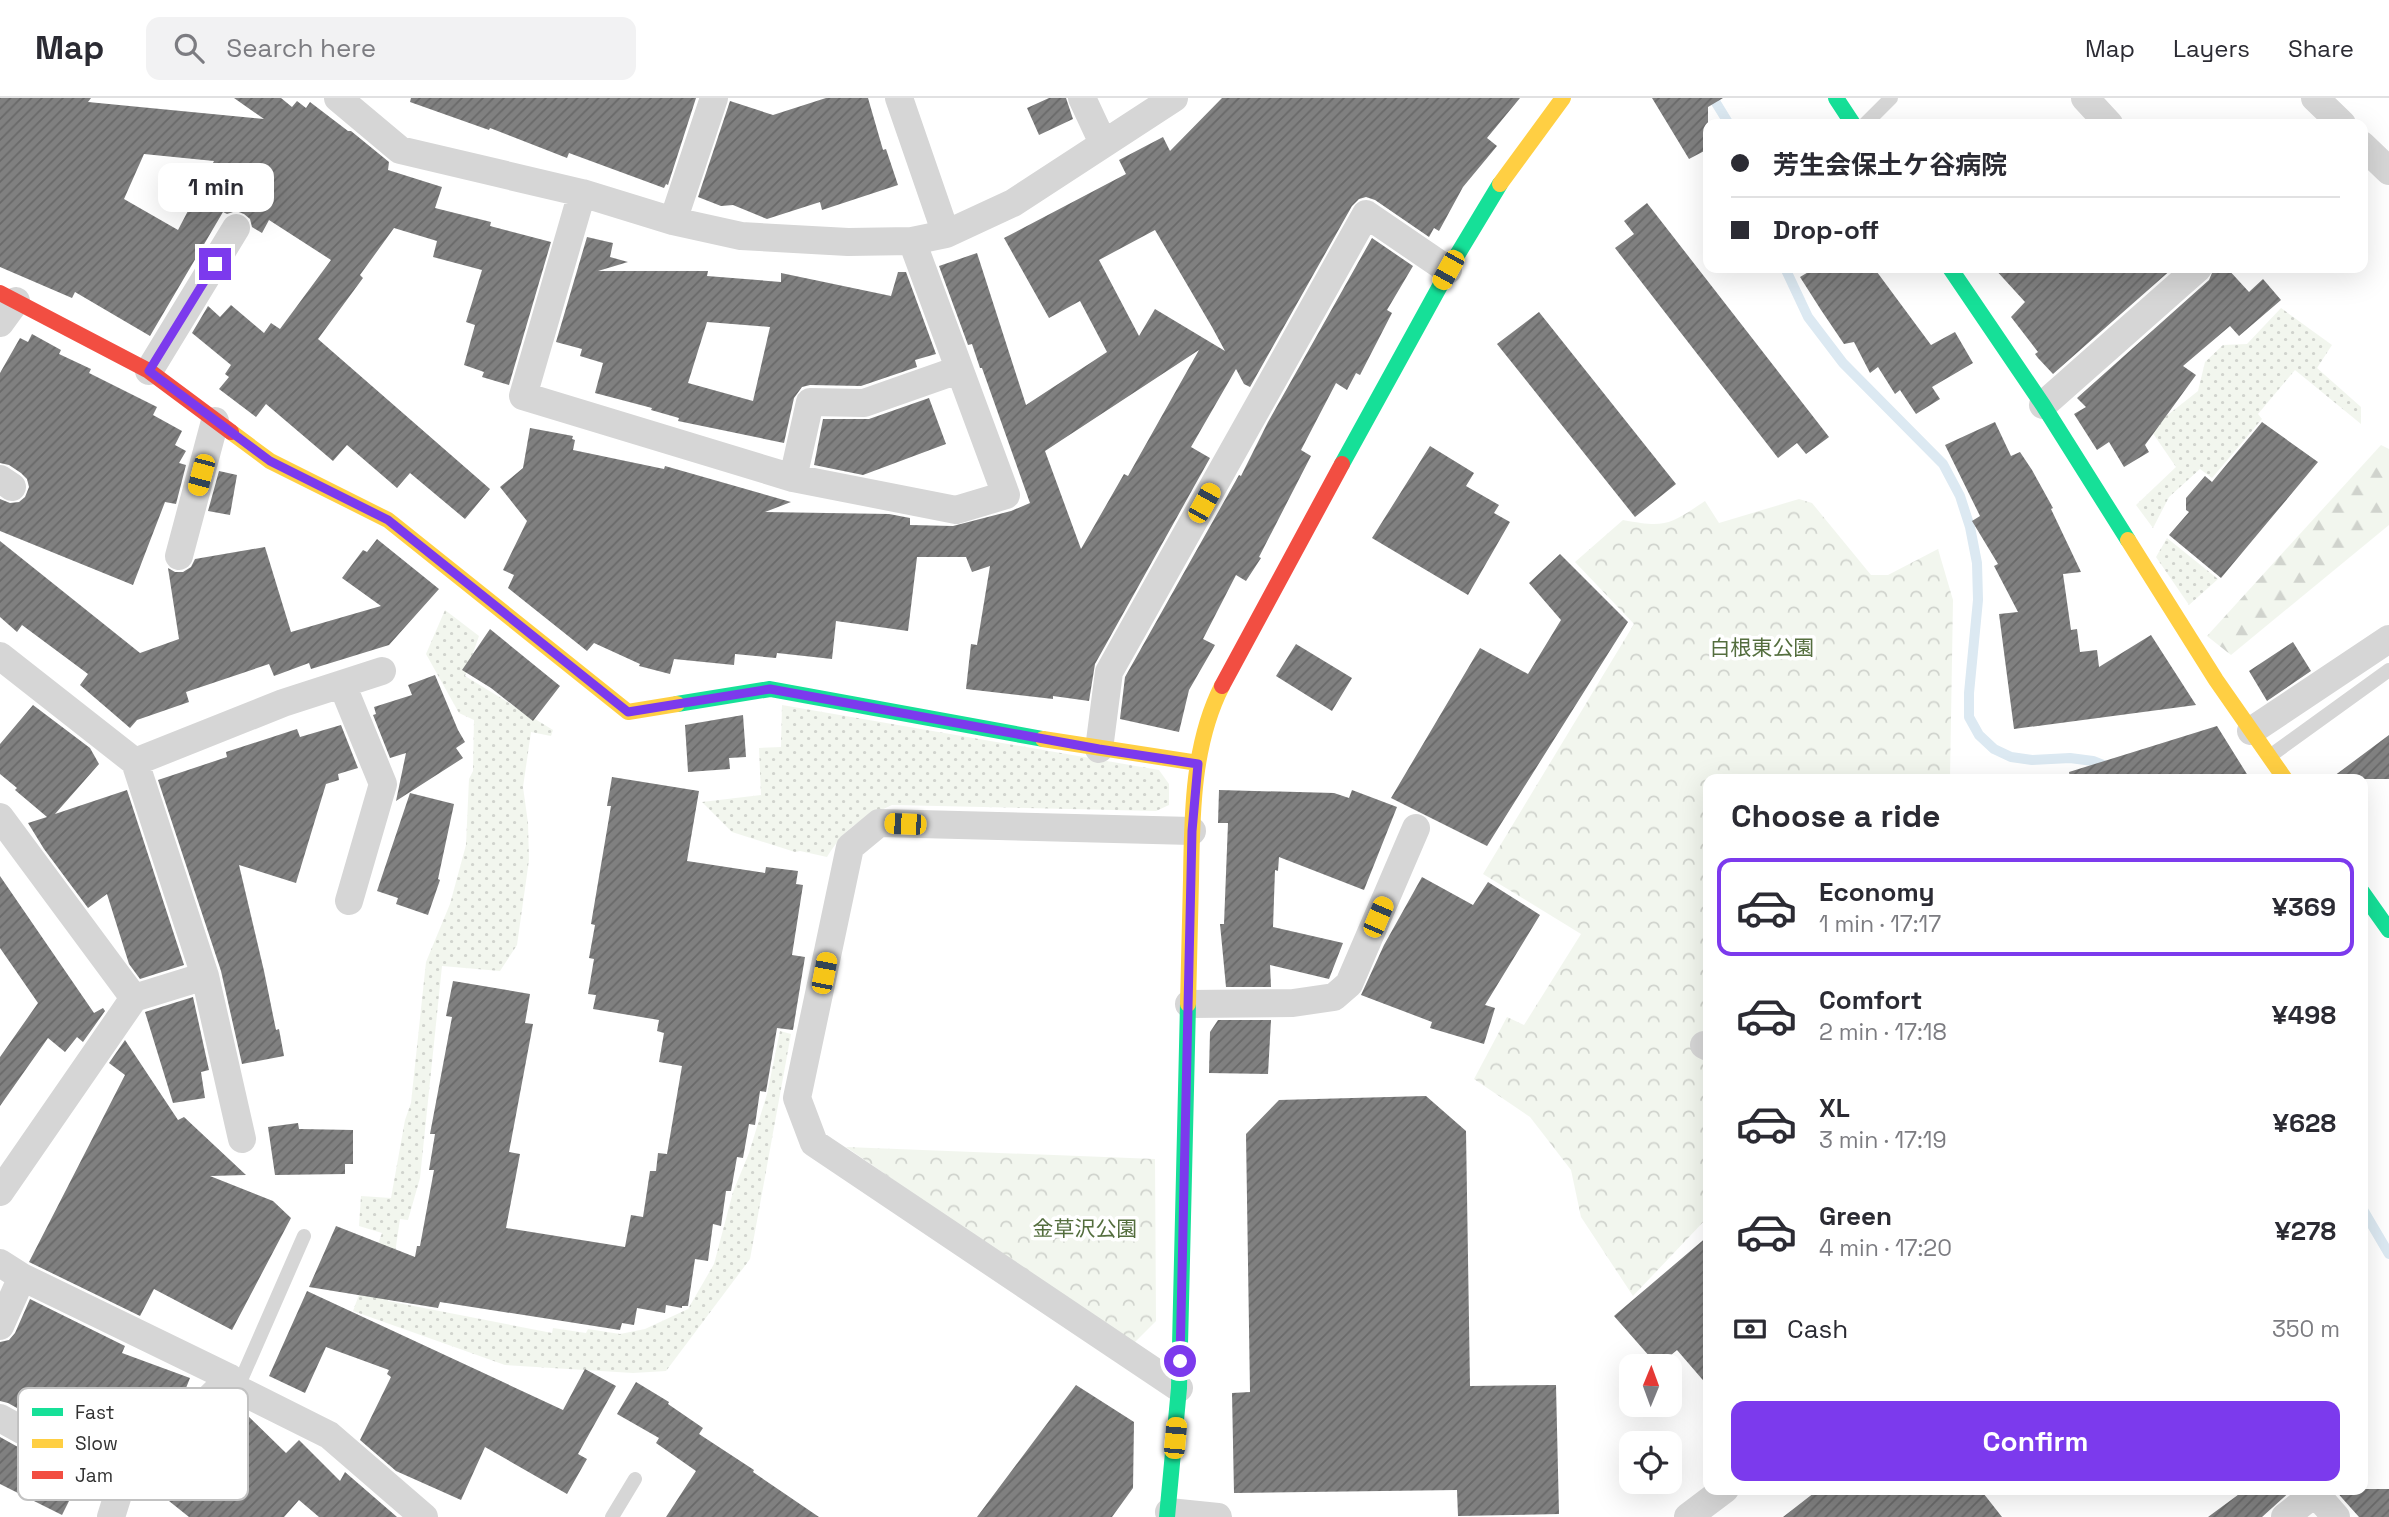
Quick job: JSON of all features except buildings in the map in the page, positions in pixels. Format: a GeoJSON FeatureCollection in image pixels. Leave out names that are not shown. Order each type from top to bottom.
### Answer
{"type":"FeatureCollection","features":[{"type":"Feature","properties":{"kind":"street"},"geometry":{"type":"LineString","coordinates":[[338,98],[400,150],[582,193],[673,221],[741,236],[848,242],[912,241],[946,234],[1013,203],[1174,98]]}},
{"type":"Feature","properties":{"kind":"street"},"geometry":{"type":"LineString","coordinates":[[673,221],[714,98]]}},
{"type":"Feature","properties":{"kind":"street"},"geometry":{"type":"LineString","coordinates":[[899,98],[946,234]]}},
{"type":"Feature","properties":{"kind":"street"},"geometry":{"type":"LineString","coordinates":[[1082,98],[1103,143]]}},
{"type":"Feature","properties":{"kind":"street"},"geometry":{"type":"LineString","coordinates":[[1217,1517],[1168,1515],[1179,1388],[1192,831],[1198,764],[1214,702],[1235,660],[1448,270],[1537,128],[1563,98]]}},
{"type":"Feature","properties":{"kind":"street"},"geometry":{"type":"LineString","coordinates":[[1836,98],[1850,119]]}},
{"type":"Feature","properties":{"kind":"street"},"geometry":{"type":"LineString","coordinates":[[2085,98],[2104,119]]}},
{"type":"Feature","properties":{"kind":"street"},"geometry":{"type":"LineString","coordinates":[[2315,98],[2337,119]]}},
{"type":"Feature","properties":{"kind":"street"},"geometry":{"type":"LineString","coordinates":[[2368,151],[2388,169]]}},
{"type":"Feature","properties":{"kind":"street"},"geometry":{"type":"LineString","coordinates":[[582,193],[523,396],[793,478],[956,510],[1006,495],[912,241]]}},
{"type":"Feature","properties":{"kind":"street"},"geometry":{"type":"LineString","coordinates":[[1099,749],[1110,672],[1366,214],[1448,270]]}},
{"type":"Feature","properties":{"kind":"street"},"geometry":{"type":"LineString","coordinates":[[149,371],[236,228]]}},
{"type":"Feature","properties":{"kind":"street"},"geometry":{"type":"LineString","coordinates":[[1953,273],[2043,405],[2209,670],[2281,774]]}},
{"type":"Feature","properties":{"kind":"street"},"geometry":{"type":"LineString","coordinates":[[2043,405],[2192,273]]}},
{"type":"Feature","properties":{"kind":"street"},"geometry":{"type":"LineString","coordinates":[[5,306],[149,371],[270,461],[388,520],[628,712],[770,689],[1099,749],[1198,764]]}},
{"type":"Feature","properties":{"kind":"street"},"geometry":{"type":"LineString","coordinates":[[793,478],[810,402],[864,403],[958,370]]}},
{"type":"Feature","properties":{"kind":"street"},"geometry":{"type":"LineString","coordinates":[[179,556],[215,421]]}},
{"type":"Feature","properties":{"kind":"street"},"geometry":{"type":"LineString","coordinates":[[2251,731],[2389,639]]}},
{"type":"Feature","properties":{"kind":"street"},"geometry":{"type":"LineString","coordinates":[[0,656],[135,762],[205,976],[242,1139]]}},
{"type":"Feature","properties":{"kind":"street"},"geometry":{"type":"LineString","coordinates":[[135,762],[284,703],[382,671]]}},
{"type":"Feature","properties":{"kind":"street"},"geometry":{"type":"LineString","coordinates":[[342,684],[383,783],[349,901]]}},
{"type":"Feature","properties":{"kind":"street"},"geometry":{"type":"LineString","coordinates":[[0,817],[134,998]]}},
{"type":"Feature","properties":{"kind":"street"},"geometry":{"type":"LineString","coordinates":[[1179,1388],[814,1143],[797,1098],[850,847],[879,823],[1192,831]]}},
{"type":"Feature","properties":{"kind":"street"},"geometry":{"type":"LineString","coordinates":[[1189,1004],[1293,1003],[1334,997],[1349,985],[1416,828]]}},
{"type":"Feature","properties":{"kind":"street"},"geometry":{"type":"LineString","coordinates":[[2368,900],[2389,930]]}},
{"type":"Feature","properties":{"kind":"street"},"geometry":{"type":"LineString","coordinates":[[0,1192],[134,998],[205,976]]}},
{"type":"Feature","properties":{"kind":"street"},"geometry":{"type":"LineString","coordinates":[[0,1326],[11,1270],[242,1388]]}},
{"type":"Feature","properties":{"kind":"street"},"geometry":{"type":"LineString","coordinates":[[228,1388],[233,1383]]}},
{"type":"Feature","properties":{"kind":"street"},"geometry":{"type":"LineString","coordinates":[[248,1391],[329,1435],[424,1517]]}},
{"type":"Feature","properties":{"kind":"street"},"geometry":{"type":"LineString","coordinates":[[0,1418],[18,1428]]}},
{"type":"Feature","properties":{"kind":"street"},"geometry":{"type":"LineString","coordinates":[[1688,1517],[1717,1495]]}},
{"type":"Feature","properties":{"kind":"street"},"geometry":{"type":"LineString","coordinates":[[2285,1517],[2312,1495]]}},
{"type":"Feature","properties":{"kind":"street"},"geometry":{"type":"LineString","coordinates":[[2317,1495],[2336,1517]]}},
{"type":"Feature","properties":{"kind":"street"},"geometry":{"type":"LineString","coordinates":[[111,1517],[116,1500]]}},
{"type":"Feature","properties":{"kind":"lane"},"geometry":{"type":"LineString","coordinates":[[1870,119],[1891,98]]}},
{"type":"Feature","properties":{"kind":"lane"},"geometry":{"type":"LineString","coordinates":[[2269,757],[2389,670]]}},
{"type":"Feature","properties":{"kind":"lane"},"geometry":{"type":"LineString","coordinates":[[233,1383],[304,1236]]}},
{"type":"Feature","properties":{"kind":"lane"},"geometry":{"type":"LineString","coordinates":[[612,1517],[635,1479]]}},
{"type":"Feature","properties":{"kind":"green space"},"geometry":{"type":"Polygon","coordinates":[[[2281,308],[2332,345],[2317,368],[2361,407],[2361,424],[2295,370],[2258,414],[2262,419],[2212,478],[2200,469],[2169,497],[2153,528],[2136,505],[2176,467],[2150,429],[2198,391],[2205,362],[2223,345],[2247,344],[2281,308]]]}},
{"type":"Feature","properties":{"kind":"green space"},"geometry":{"type":"Polygon","coordinates":[[[2381,445],[2389,449],[2389,525],[2231,655],[2207,636],[2381,445]]]}},
{"type":"Feature","properties":{"kind":"green space","name":"白根東公園"},"geometry":{"type":"Polygon","coordinates":[[[1799,499],[1812,503],[1871,575],[1888,575],[1938,549],[1953,600],[1950,774],[1703,774],[1703,1222],[1633,1296],[1581,1217],[1571,1170],[1530,1117],[1474,1079],[1507,1017],[1524,1025],[1581,934],[1483,874],[1634,624],[1575,562],[1623,520],[1649,524],[1667,522],[1675,520],[1705,501],[1719,523],[1799,499]]]}},
{"type":"Feature","properties":{"kind":"green space"},"geometry":{"type":"Polygon","coordinates":[[[2167,538],[2218,579],[2189,605],[2156,557],[2167,538]]]}},
{"type":"Feature","properties":{"kind":"green space"},"geometry":{"type":"Polygon","coordinates":[[[445,610],[479,636],[465,676],[553,730],[551,736],[531,732],[523,787],[529,860],[517,945],[500,971],[442,966],[420,1178],[408,1220],[400,1219],[388,1301],[552,1333],[553,1328],[586,1333],[588,1329],[620,1334],[645,1329],[688,1309],[714,1264],[733,1192],[749,1153],[767,1094],[780,1031],[791,1034],[750,1259],[666,1371],[633,1373],[505,1365],[353,1311],[382,1233],[359,1226],[361,1196],[391,1198],[405,1120],[411,1103],[426,962],[450,904],[466,845],[469,779],[473,771],[474,720],[459,713],[426,654],[445,610]]]}},
{"type":"Feature","properties":{"kind":"green space"},"geometry":{"type":"Polygon","coordinates":[[[782,705],[1159,770],[1169,784],[1169,805],[1156,811],[892,805],[855,825],[827,857],[795,852],[732,832],[702,802],[761,795],[759,748],[781,747],[782,705]]]}},
{"type":"Feature","properties":{"kind":"green space","name":"金草沢公園"},"geometry":{"type":"Polygon","coordinates":[[[846,1147],[1155,1159],[1156,1321],[1132,1345],[846,1147]]]}},
{"type":"Feature","properties":{"kind":"waterway"},"geometry":{"type":"LineString","coordinates":[[1713,98],[1726,119]]}},
{"type":"Feature","properties":{"kind":"waterway"},"geometry":{"type":"LineString","coordinates":[[1787,273],[1808,317],[1843,363],[1943,464],[1960,496],[1977,563],[1978,600],[1969,717],[1979,735],[1994,749],[2011,757],[2032,760],[2070,758],[2093,761],[2108,767]]}},
{"type":"Feature","properties":{"kind":"waterway"},"geometry":{"type":"LineString","coordinates":[[2368,1218],[2389,1254]]}},
{"type":"Feature","properties":{"kind":"traffic: fast"},"geometry":{"type":"LineString","coordinates":[[1836,98],[1850,119]]}},
{"type":"Feature","properties":{"kind":"traffic: fast"},"geometry":{"type":"LineString","coordinates":[[1342,464],[1456,257],[1500,184]]}},
{"type":"Feature","properties":{"kind":"traffic: fast"},"geometry":{"type":"LineString","coordinates":[[1953,273],[2043,405],[2128,540]]}},
{"type":"Feature","properties":{"kind":"traffic: fast"},"geometry":{"type":"LineString","coordinates":[[677,704],[770,689],[1043,739]]}},
{"type":"Feature","properties":{"kind":"traffic: fast"},"geometry":{"type":"LineString","coordinates":[[2368,900],[2389,930]]}},
{"type":"Feature","properties":{"kind":"traffic: fast"},"geometry":{"type":"LineString","coordinates":[[1167,1517],[1179,1388],[1188,1004]]}},
{"type":"Feature","properties":{"kind":"traffic: slow"},"geometry":{"type":"LineString","coordinates":[[1500,184],[1563,98]]}},
{"type":"Feature","properties":{"kind":"traffic: slow"},"geometry":{"type":"LineString","coordinates":[[231,432],[270,461],[388,520],[628,712],[677,704]]}},
{"type":"Feature","properties":{"kind":"traffic: slow"},"geometry":{"type":"LineString","coordinates":[[2128,540],[2216,680],[2282,774]]}},
{"type":"Feature","properties":{"kind":"traffic: slow"},"geometry":{"type":"LineString","coordinates":[[1188,1004],[1192,831],[1196,781],[1205,732],[1222,686]]}},
{"type":"Feature","properties":{"kind":"traffic: slow"},"geometry":{"type":"LineString","coordinates":[[1043,739],[1198,763]]}},
{"type":"Feature","properties":{"kind":"traffic: jam"},"geometry":{"type":"LineString","coordinates":[[0,293],[149,371],[231,432]]}},
{"type":"Feature","properties":{"kind":"traffic: jam"},"geometry":{"type":"LineString","coordinates":[[1222,686],[1342,464]]}},
{"type":"Feature","properties":{"kind":"route"},"geometry":{"type":"LineString","coordinates":[[215,264],[149,371],[270,461],[388,520],[628,712],[770,689],[1099,749],[1198,764],[1192,831],[1180,1361]]}}]}
